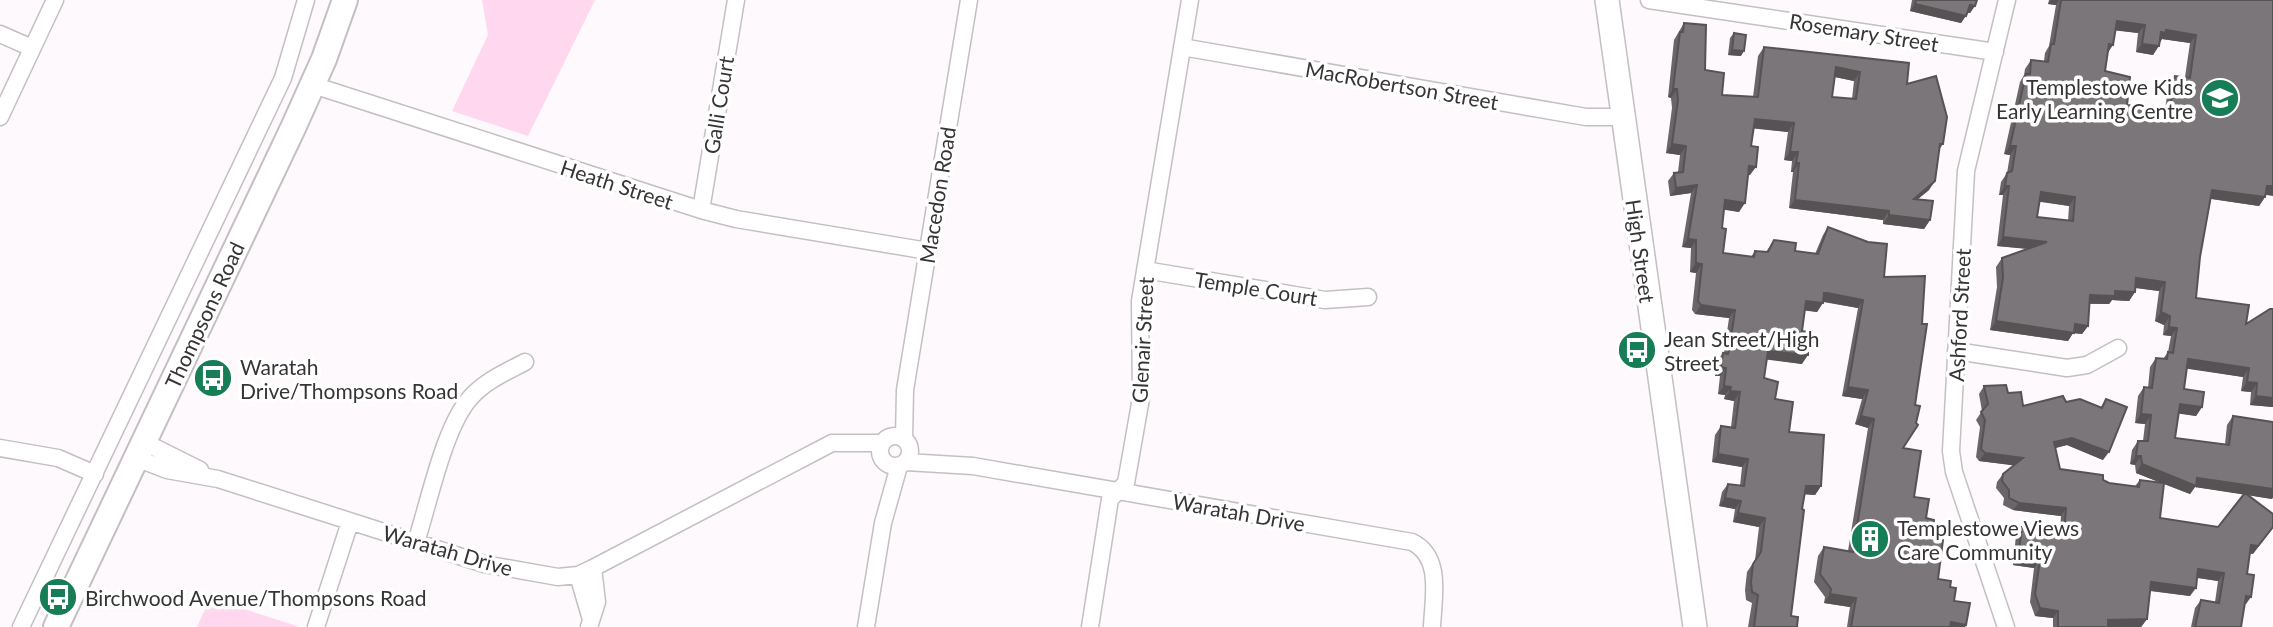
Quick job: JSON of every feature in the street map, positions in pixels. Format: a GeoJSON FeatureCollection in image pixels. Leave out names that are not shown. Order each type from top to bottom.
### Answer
{"type":"FeatureCollection","features":[{"type":"Feature","properties":{"kind":"main road","name":"Thompsons Road"},"geometry":{"type":"LineString","coordinates":[[321,88],[345,0]]}},
{"type":"Feature","properties":{"kind":"main road","name":"Thompsons Road"},"geometry":{"type":"LineString","coordinates":[[75,627],[148,454],[361,0]]}},
{"type":"Feature","properties":{"kind":"main road","name":"High Street"},"geometry":{"type":"LineString","coordinates":[[1607,0],[1695,627]]}},
{"type":"Feature","properties":{"kind":"main road","name":"Thompsons Road"},"geometry":{"type":"LineString","coordinates":[[56,627],[148,454]]}},
{"type":"Feature","properties":{"kind":"street"},"geometry":{"type":"LineString","coordinates":[[0,117],[55,0]]}},
{"type":"Feature","properties":{"kind":"street","name":"Thompsons Road"},"geometry":{"type":"LineString","coordinates":[[21,627],[283,78],[306,0]]}},
{"type":"Feature","properties":{"kind":"street","name":"Galli Court"},"geometry":{"type":"LineString","coordinates":[[701,211],[736,0]]}},
{"type":"Feature","properties":{"kind":"street","name":"Macedon Road"},"geometry":{"type":"LineString","coordinates":[[866,627],[969,0]]}},
{"type":"Feature","properties":{"kind":"street","name":"Glenair Street"},"geometry":{"type":"LineString","coordinates":[[1090,627],[1110,499],[1126,483],[1141,398],[1139,312],[1144,271],[1190,0]]}},
{"type":"Feature","properties":{"kind":"street","name":"Rosemary Street"},"geometry":{"type":"LineString","coordinates":[[1649,0],[1995,52]]}},
{"type":"Feature","properties":{"kind":"street","name":"Ashford Street"},"geometry":{"type":"LineString","coordinates":[[2006,627],[1952,463],[1966,171],[2007,0]]}},
{"type":"Feature","properties":{"kind":"street"},"geometry":{"type":"LineString","coordinates":[[0,34],[32,48]]}},
{"type":"Feature","properties":{"kind":"street","name":"MacRobertson Street"},"geometry":{"type":"LineString","coordinates":[[1182,47],[1586,117],[1623,117]]}},
{"type":"Feature","properties":{"kind":"street","name":"Heath Street"},"geometry":{"type":"LineString","coordinates":[[321,88],[701,211],[928,251]]}},
{"type":"Feature","properties":{"kind":"street","name":"Temple Court"},"geometry":{"type":"LineString","coordinates":[[1144,271],[1325,300],[1368,297]]}},
{"type":"Feature","properties":{"kind":"street"},"geometry":{"type":"LineString","coordinates":[[1956,351],[2067,368],[2087,365],[2118,348]]}},
{"type":"Feature","properties":{"kind":"street"},"geometry":{"type":"LineString","coordinates":[[416,542],[445,448],[461,409],[479,389],[525,362]]}},
{"type":"Feature","properties":{"kind":"street","name":"Waratah Drive"},"geometry":{"type":"LineString","coordinates":[[148,454],[350,522],[495,566],[558,577],[586,571],[821,448],[842,441],[1412,542],[1428,554],[1433,568],[1432,627]]}},
{"type":"Feature","properties":{"kind":"street"},"geometry":{"type":"LineString","coordinates":[[0,448],[58,458],[94,474]]}},
{"type":"Feature","properties":{"kind":"street"},"geometry":{"type":"LineString","coordinates":[[316,627],[350,522]]}},
{"type":"Feature","properties":{"kind":"street"},"geometry":{"type":"LineString","coordinates":[[586,571],[590,623]]}},
{"type":"Feature","properties":{"kind":"shaded area"},"geometry":{"type":"Polygon","coordinates":[[[482,0],[595,0],[528,136],[452,111],[488,35],[482,0]]]}},
{"type":"Feature","properties":{"kind":"shaded area"},"geometry":{"type":"Polygon","coordinates":[[[210,598],[297,626],[297,627],[197,627],[210,598]]]}},
{"type":"Feature","properties":{"kind":"building"},"geometry":{"type":"Polygon","coordinates":[[[1916,0],[1977,0],[1975,6],[1970,5],[1966,16],[1915,4],[1916,0]]]}},
{"type":"Feature","properties":{"kind":"building"},"geometry":{"type":"Polygon","coordinates":[[[2061,0],[2273,0],[2273,186],[2267,186],[2265,197],[2212,190],[2196,298],[2249,305],[2246,324],[2273,309],[2273,398],[2256,396],[2257,383],[2247,382],[2249,368],[2188,359],[2184,389],[2204,392],[2202,407],[2180,404],[2175,438],[2229,445],[2233,416],[2273,422],[2273,489],[2197,478],[2196,486],[2142,464],[2141,456],[2136,456],[2138,441],[2148,441],[2151,415],[2141,414],[2144,387],[2152,388],[2156,358],[2167,359],[2168,352],[2173,353],[2177,328],[2169,327],[2170,316],[2161,312],[2165,282],[2136,278],[2135,292],[2115,291],[2115,296],[2090,295],[2088,326],[2075,324],[2074,333],[1996,321],[2003,278],[2002,258],[2047,242],[2003,237],[2009,186],[2005,186],[2007,173],[2012,171],[2016,146],[2010,146],[2026,74],[2030,74],[2031,60],[2048,62],[2051,44],[2054,44],[2061,0]],[[2117,21],[2113,45],[2109,44],[2105,71],[2130,77],[2127,105],[2170,109],[2175,76],[2190,78],[2196,35],[2166,30],[2166,33],[2161,32],[2159,46],[2142,44],[2145,25],[2117,21]],[[2041,192],[2037,217],[2073,221],[2075,197],[2041,192]]]}},
{"type":"Feature","properties":{"kind":"building"},"geometry":{"type":"Polygon","coordinates":[[[1684,23],[1706,25],[1705,70],[1724,73],[1722,95],[1758,97],[1764,47],[1909,63],[1907,84],[1936,76],[1947,117],[1943,144],[1940,144],[1935,181],[1914,199],[1933,201],[1930,220],[1889,215],[1889,211],[1795,200],[1799,163],[1796,163],[1798,152],[1790,152],[1794,123],[1755,119],[1751,146],[1758,147],[1756,167],[1749,166],[1745,203],[1725,200],[1723,253],[1754,257],[1755,251],[1768,252],[1774,240],[1796,243],[1795,251],[1818,254],[1828,227],[1868,242],[1887,244],[1884,277],[1925,276],[1922,324],[1927,324],[1915,405],[1920,406],[1916,423],[1918,425],[1903,448],[1921,451],[1914,497],[1929,499],[1926,518],[1934,520],[1933,530],[1944,532],[1938,579],[1951,581],[1950,587],[1956,588],[1954,601],[1970,603],[1966,625],[1951,622],[1950,627],[1851,627],[1856,598],[1830,594],[1831,589],[1820,574],[1824,547],[1853,552],[1874,419],[1861,416],[1868,390],[1848,387],[1863,300],[1824,293],[1823,303],[1806,301],[1802,331],[1808,332],[1808,355],[1768,351],[1764,378],[1778,382],[1775,399],[1793,402],[1789,432],[1824,435],[1821,486],[1806,486],[1802,509],[1791,616],[1798,617],[1797,627],[1754,627],[1758,595],[1752,592],[1751,582],[1753,564],[1761,552],[1765,518],[1738,513],[1741,501],[1725,498],[1728,484],[1744,486],[1748,459],[1718,454],[1721,426],[1735,428],[1740,392],[1730,391],[1731,387],[1724,386],[1726,368],[1721,367],[1723,353],[1728,354],[1735,310],[1701,305],[1698,301],[1702,264],[1696,263],[1696,240],[1688,239],[1697,185],[1676,188],[1674,173],[1683,172],[1686,146],[1672,144],[1678,100],[1677,89],[1673,89],[1680,32],[1683,32],[1684,23]],[[1836,67],[1832,97],[1856,99],[1860,72],[1836,67]]]}},
{"type":"Feature","properties":{"kind":"building"},"geometry":{"type":"Polygon","coordinates":[[[1734,33],[1746,35],[1744,51],[1732,50],[1734,33]]]}},
{"type":"Feature","properties":{"kind":"building"},"geometry":{"type":"Polygon","coordinates":[[[2006,385],[2008,393],[2021,392],[2023,406],[2063,396],[2066,402],[2080,399],[2102,408],[2106,399],[2127,407],[2109,452],[2072,438],[2054,442],[2060,469],[2103,475],[2103,480],[2109,483],[2139,487],[2140,480],[2164,483],[2160,518],[2218,527],[2245,493],[2273,514],[2273,527],[2258,546],[2251,545],[2247,574],[2254,575],[2251,597],[2246,596],[2241,627],[2195,627],[2201,600],[2219,603],[2224,573],[2198,569],[2196,588],[2151,582],[2147,619],[2108,620],[2108,627],[2058,627],[2058,611],[2040,608],[2035,594],[2040,560],[2018,557],[2022,527],[2064,533],[2066,508],[2019,503],[2009,498],[2009,490],[2002,481],[2003,474],[2023,458],[1985,453],[1981,449],[1985,420],[1981,412],[1988,404],[1984,386],[2006,385]]]}},
{"type":"Feature","properties":{"kind":"place","name":"Templestowe Kids Early Learning Centre"},"geometry":{"type":"Point","coordinates":[2220,98]}},
{"type":"Feature","properties":{"kind":"place","name":"Jean Street/High Street"},"geometry":{"type":"Point","coordinates":[1637,350]}},
{"type":"Feature","properties":{"kind":"place","name":"Waratah Drive/Thompsons Road"},"geometry":{"type":"Point","coordinates":[213,378]}},
{"type":"Feature","properties":{"kind":"place","name":"Templestowe Views Care Community"},"geometry":{"type":"Point","coordinates":[1870,539]}},
{"type":"Feature","properties":{"kind":"place","name":"Birchwood Avenue/Thompsons Road"},"geometry":{"type":"Point","coordinates":[58,597]}}]}
